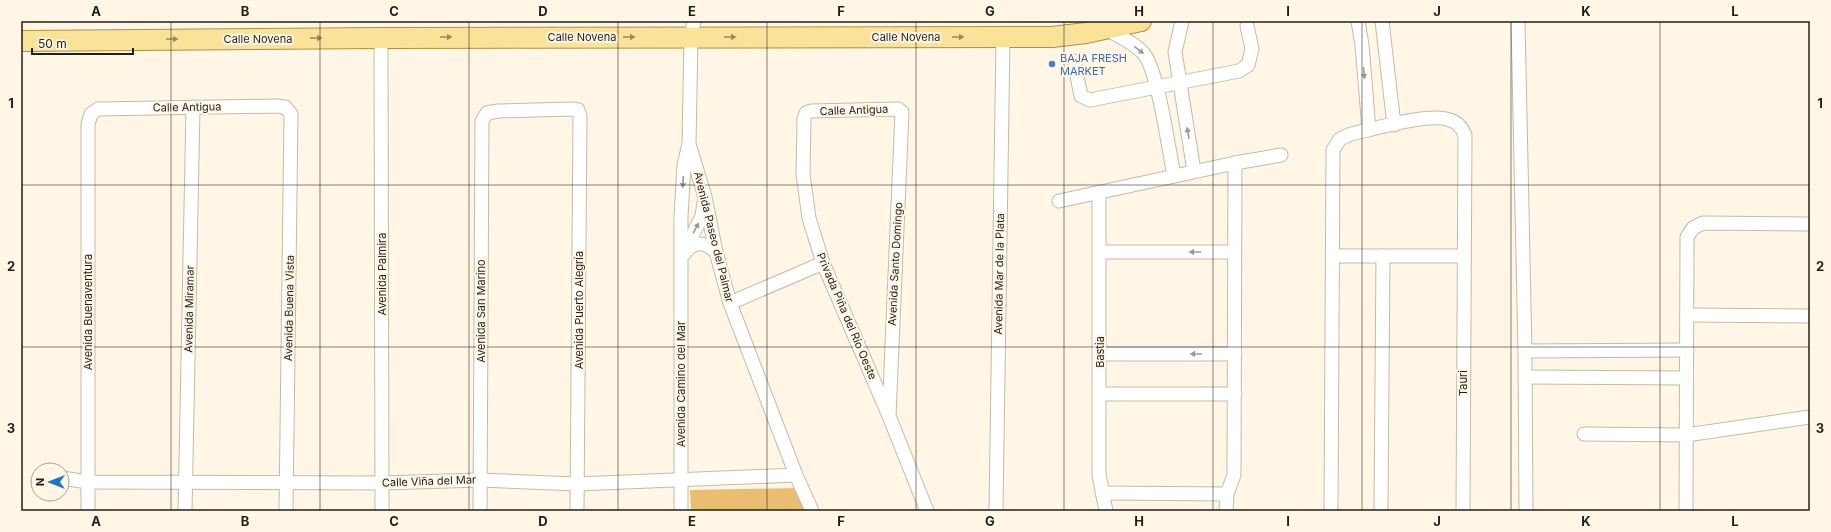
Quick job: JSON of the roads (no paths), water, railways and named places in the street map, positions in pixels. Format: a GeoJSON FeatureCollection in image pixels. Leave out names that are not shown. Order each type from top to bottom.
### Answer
{"type":"FeatureCollection","features":[{"type":"Feature","properties":{"kind":"main road","name":"Calle Novena"},"geometry":{"type":"LineString","coordinates":[[21,41],[381,38],[692,29],[1052,37],[1086,34],[1141,21]]}},
{"type":"Feature","properties":{"kind":"street"},"geometry":{"type":"LineString","coordinates":[[1182,21],[1175,52],[1194,171]]}},
{"type":"Feature","properties":{"kind":"street"},"geometry":{"type":"LineString","coordinates":[[1358,21],[1362,45],[1369,130]]}},
{"type":"Feature","properties":{"kind":"street"},"geometry":{"type":"LineString","coordinates":[[1330,511],[1333,150],[1340,139],[1351,134],[1394,125],[1382,21]]}},
{"type":"Feature","properties":{"kind":"street"},"geometry":{"type":"LineString","coordinates":[[1518,21],[1525,351],[1526,511]]}},
{"type":"Feature","properties":{"kind":"street"},"geometry":{"type":"LineString","coordinates":[[1074,62],[1081,96],[1090,100],[1180,83],[1239,70],[1248,65],[1252,49],[1247,26]]}},
{"type":"Feature","properties":{"kind":"street","name":"Avenida Paseo del Palmar"},"geometry":{"type":"LineString","coordinates":[[692,29],[689,144],[705,197],[716,252],[730,303],[796,475],[812,511]]}},
{"type":"Feature","properties":{"kind":"street"},"geometry":{"type":"LineString","coordinates":[[1106,29],[1131,43],[1144,54],[1153,72],[1174,176]]}},
{"type":"Feature","properties":{"kind":"street","name":"Avenida Mar de la Plata"},"geometry":{"type":"LineString","coordinates":[[996,511],[1003,37]]}},
{"type":"Feature","properties":{"kind":"street","name":"Avenida Palmira"},"geometry":{"type":"LineString","coordinates":[[381,38],[382,511]]}},
{"type":"Feature","properties":{"kind":"street"},"geometry":{"type":"LineString","coordinates":[[1362,45],[1385,42]]}},
{"type":"Feature","properties":{"kind":"street","name":"Avenida Miramar"},"geometry":{"type":"LineString","coordinates":[[185,511],[193,107]]}},
{"type":"Feature","properties":{"kind":"street","name":"Calle Antigua"},"geometry":{"type":"LineString","coordinates":[[91,114],[98,109],[285,107]]}},
{"type":"Feature","properties":{"kind":"street","name":"Avenida Buena Vista"},"geometry":{"type":"LineString","coordinates":[[285,107],[291,114],[286,511]]}},
{"type":"Feature","properties":{"kind":"street","name":"Calle Antigua"},"geometry":{"type":"LineString","coordinates":[[806,113],[811,111],[898,109],[902,112]]}},
{"type":"Feature","properties":{"kind":"street","name":"Avenida Puerto Alegría"},"geometry":{"type":"LineString","coordinates":[[487,114],[498,111],[578,110],[580,124],[577,511]]}},
{"type":"Feature","properties":{"kind":"street","name":"Avenida Santo Domingo"},"geometry":{"type":"LineString","coordinates":[[888,416],[902,112]]}},
{"type":"Feature","properties":{"kind":"street","name":"Privada Piña del Río Oeste"},"geometry":{"type":"LineString","coordinates":[[806,113],[804,119],[803,174],[809,218],[823,263],[927,511]]}},
{"type":"Feature","properties":{"kind":"street","name":"Avenida Buenaventura"},"geometry":{"type":"LineString","coordinates":[[88,511],[88,124],[91,114]]}},
{"type":"Feature","properties":{"kind":"street","name":"Avenida San Marino"},"geometry":{"type":"LineString","coordinates":[[480,511],[482,121],[487,114]]}},
{"type":"Feature","properties":{"kind":"street","name":"Tauri"},"geometry":{"type":"LineString","coordinates":[[1394,125],[1432,117],[1450,120],[1462,129],[1465,135],[1463,256],[1463,511]]}},
{"type":"Feature","properties":{"kind":"street","name":"Avenida Camino del Mar"},"geometry":{"type":"LineString","coordinates":[[681,511],[681,216],[684,165],[689,144]]}},
{"type":"Feature","properties":{"kind":"street"},"geometry":{"type":"LineString","coordinates":[[1059,201],[1194,171],[1281,155]]}},
{"type":"Feature","properties":{"kind":"street"},"geometry":{"type":"LineString","coordinates":[[1226,511],[1227,494],[1234,475],[1235,163]]}},
{"type":"Feature","properties":{"kind":"street","name":"Bastia"},"geometry":{"type":"LineString","coordinates":[[1099,193],[1099,475],[1106,511]]}},
{"type":"Feature","properties":{"kind":"street","name":"Avenida Camino del Mar"},"geometry":{"type":"LineString","coordinates":[[681,258],[702,216],[705,197]]}},
{"type":"Feature","properties":{"kind":"street"},"geometry":{"type":"LineString","coordinates":[[1686,508],[1687,237],[1693,228],[1704,223],[1810,224]]}},
{"type":"Feature","properties":{"kind":"street"},"geometry":{"type":"LineString","coordinates":[[681,258],[689,248],[698,243],[708,245],[716,252]]}},
{"type":"Feature","properties":{"kind":"street"},"geometry":{"type":"LineString","coordinates":[[1100,252],[1234,252]]}},
{"type":"Feature","properties":{"kind":"street"},"geometry":{"type":"LineString","coordinates":[[1332,256],[1463,256]]}},
{"type":"Feature","properties":{"kind":"street"},"geometry":{"type":"LineString","coordinates":[[1381,511],[1383,256]]}},
{"type":"Feature","properties":{"kind":"street"},"geometry":{"type":"LineString","coordinates":[[730,303],[823,263]]}},
{"type":"Feature","properties":{"kind":"street"},"geometry":{"type":"LineString","coordinates":[[1687,315],[1810,316]]}},
{"type":"Feature","properties":{"kind":"street"},"geometry":{"type":"LineString","coordinates":[[1525,351],[1687,350]]}},
{"type":"Feature","properties":{"kind":"street"},"geometry":{"type":"LineString","coordinates":[[1100,354],[1235,354]]}},
{"type":"Feature","properties":{"kind":"street"},"geometry":{"type":"LineString","coordinates":[[1525,377],[1686,378]]}},
{"type":"Feature","properties":{"kind":"street"},"geometry":{"type":"LineString","coordinates":[[1100,394],[1235,394]]}},
{"type":"Feature","properties":{"kind":"street"},"geometry":{"type":"LineString","coordinates":[[1584,434],[1686,435],[1810,417]]}},
{"type":"Feature","properties":{"kind":"street","name":"Calle Viña del Mar"},"geometry":{"type":"LineString","coordinates":[[70,479],[88,482],[286,481],[382,483],[480,480],[577,484],[681,481],[796,475]]}},
{"type":"Feature","properties":{"kind":"street"},"geometry":{"type":"LineString","coordinates":[[1102,493],[1227,494]]}},
{"type":"Feature","properties":{"kind":"place","name":"BAJA FRESH MARKET"},"geometry":{"type":"Point","coordinates":[1052,64]}}]}
